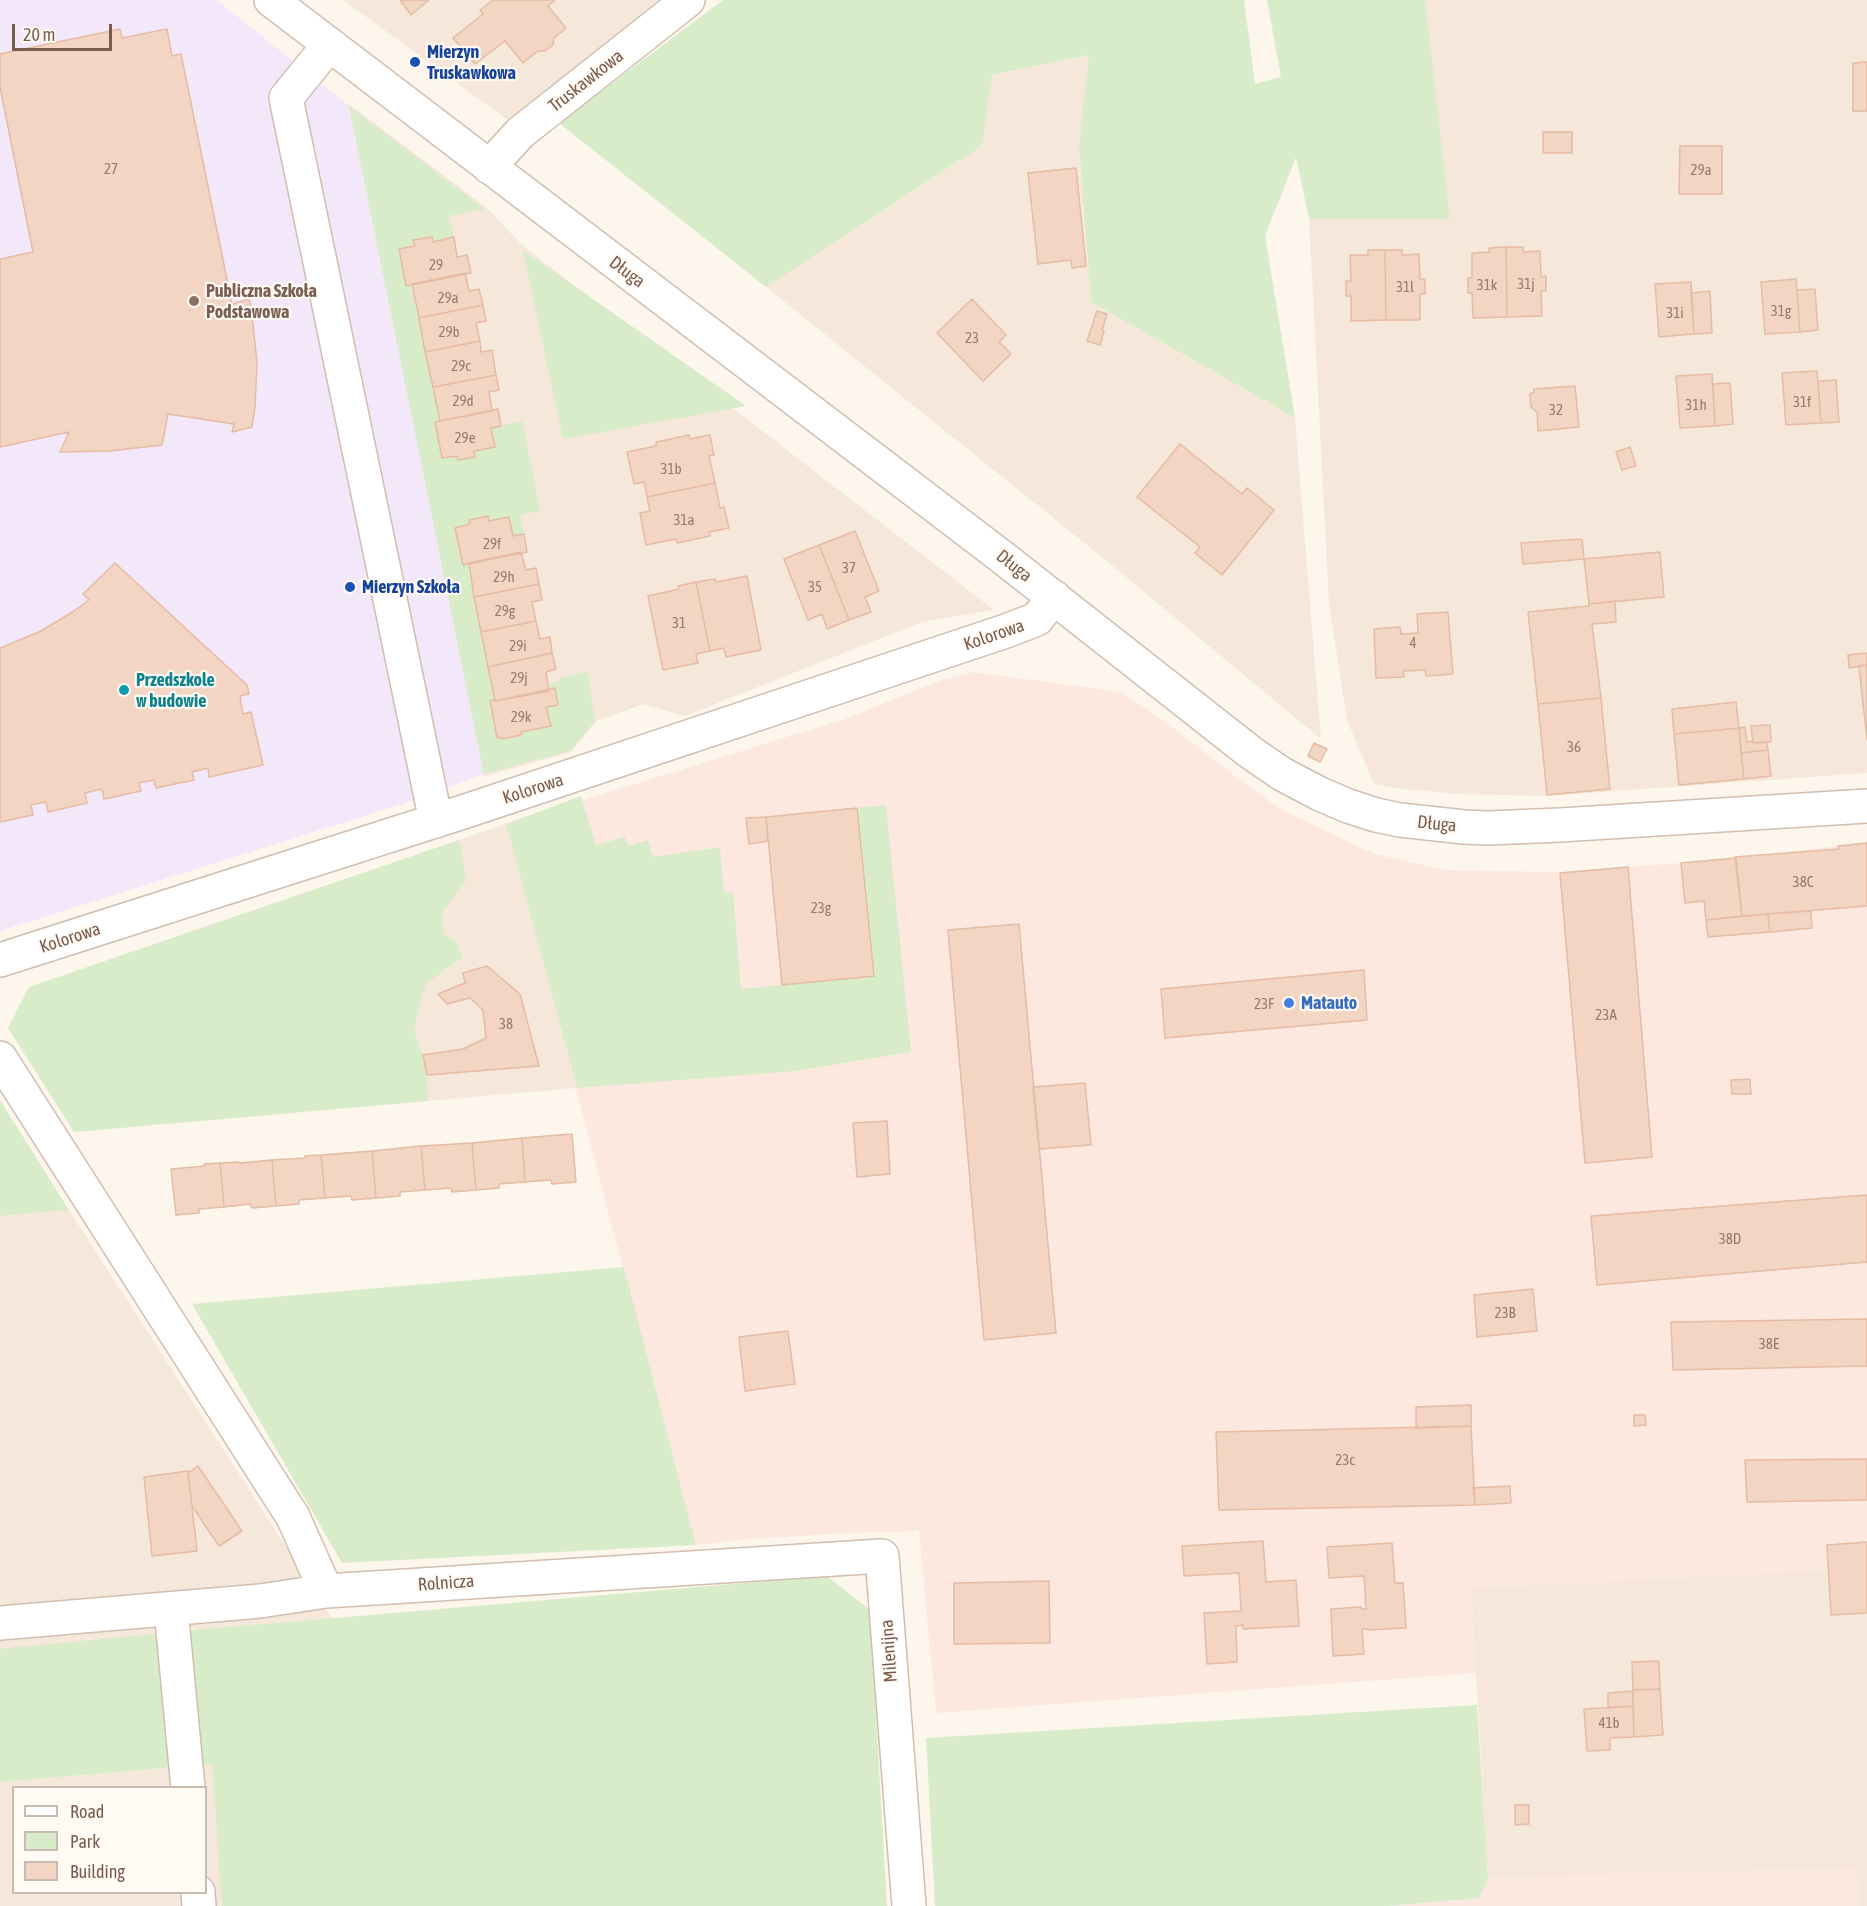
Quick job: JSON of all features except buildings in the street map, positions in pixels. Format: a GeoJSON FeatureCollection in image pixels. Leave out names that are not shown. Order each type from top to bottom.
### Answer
{"type":"FeatureCollection","features":[{"type":"Feature","properties":{"kind":"street","name":"Długa"},"geometry":{"type":"LineString","coordinates":[[271,0],[1054,597],[1250,752],[1282,774],[1320,794],[1376,815],[1430,824],[1488,828],[1867,806]]}},
{"type":"Feature","properties":{"kind":"street","name":"Truskawkowa"},"geometry":{"type":"LineString","coordinates":[[489,167],[519,133],[688,0]]}},
{"type":"Feature","properties":{"kind":"street"},"geometry":{"type":"LineString","coordinates":[[329,45],[286,98],[436,821]]}},
{"type":"Feature","properties":{"kind":"street","name":"Kolorowa"},"geometry":{"type":"LineString","coordinates":[[0,960],[436,821],[1006,631],[1036,619],[1054,597]]}},
{"type":"Feature","properties":{"kind":"street"},"geometry":{"type":"LineString","coordinates":[[0,1058],[293,1517],[326,1591]]}},
{"type":"Feature","properties":{"kind":"street","name":"Milenijna"},"geometry":{"type":"LineString","coordinates":[[721,1566],[882,1556],[909,1906]]}},
{"type":"Feature","properties":{"kind":"street","name":"Rolnicza"},"geometry":{"type":"LineString","coordinates":[[0,1623],[260,1602],[326,1591],[721,1566]]}},
{"type":"Feature","properties":{"kind":"street"},"geometry":{"type":"LineString","coordinates":[[171,1609],[188,1786]]}},
{"type":"Feature","properties":{"kind":"shaded area","name":"Publiczna Szkoła Podstawowa"},"geometry":{"type":"Polygon","coordinates":[[[0,0],[217,0],[349,106],[484,774],[415,800],[0,931],[0,0]]]}},
{"type":"Feature","properties":{"kind":"shaded area"},"geometry":{"type":"Polygon","coordinates":[[[343,0],[658,0],[509,121],[343,0]]]}},
{"type":"Feature","properties":{"kind":"shaded area"},"geometry":{"type":"Polygon","coordinates":[[[1424,0],[1867,0],[1867,773],[1546,796],[1458,794],[1400,789],[1374,784],[1347,720],[1329,604],[1309,219],[1450,219],[1424,0]]]}},
{"type":"Feature","properties":{"kind":"shaded area"},"geometry":{"type":"Polygon","coordinates":[[[1090,55],[1079,147],[1091,302],[1295,418],[1321,739],[1108,562],[766,287],[982,146],[992,75],[1090,55]]]}},
{"type":"Feature","properties":{"kind":"shaded area"},"geometry":{"type":"Polygon","coordinates":[[[348,103],[487,208],[522,245],[994,610],[922,622],[685,716],[643,704],[597,721],[571,752],[483,777],[348,103]]]}},
{"type":"Feature","properties":{"kind":"shaded area"},"geometry":{"type":"Polygon","coordinates":[[[974,672],[1121,692],[1159,717],[1284,811],[1372,853],[1444,870],[1558,872],[1681,863],[1867,843],[1867,1568],[1471,1588],[1476,1673],[936,1713],[919,1531],[751,1539],[696,1545],[506,824],[845,719],[939,681],[974,672]]]}},
{"type":"Feature","properties":{"kind":"shaded area"},"geometry":{"type":"Polygon","coordinates":[[[506,824],[577,1088],[74,1132],[8,1028],[29,987],[506,824]]]}},
{"type":"Feature","properties":{"kind":"shaded area"},"geometry":{"type":"Polygon","coordinates":[[[69,1210],[332,1618],[0,1650],[0,1216],[69,1210]]]}},
{"type":"Feature","properties":{"kind":"shaded area"},"geometry":{"type":"Polygon","coordinates":[[[1867,1568],[1867,1906],[1859,1906],[1856,1868],[1488,1878],[1471,1588],[1867,1568]]]}},
{"type":"Feature","properties":{"kind":"shaded area"},"geometry":{"type":"Polygon","coordinates":[[[212,1764],[223,1906],[0,1906],[0,1782],[212,1764]]]}},
{"type":"Feature","properties":{"kind":"shaded area"},"geometry":{"type":"Polygon","coordinates":[[[1857,1868],[1859,1906],[1388,1906],[1478,1898],[1488,1878],[1857,1868]]]}},
{"type":"Feature","properties":{"kind":"green space"},"geometry":{"type":"Polygon","coordinates":[[[723,0],[1244,0],[1255,84],[1281,77],[1267,0],[1425,0],[1450,219],[1309,219],[1296,157],[1265,236],[1295,418],[1091,302],[1079,147],[1089,55],[992,75],[982,146],[766,287],[559,123],[723,0]]]}},
{"type":"Feature","properties":{"kind":"green space"},"geometry":{"type":"Polygon","coordinates":[[[349,106],[485,209],[448,216],[454,237],[433,242],[431,237],[414,240],[415,246],[399,249],[407,286],[411,285],[440,421],[435,422],[442,458],[457,456],[459,460],[475,457],[474,451],[495,447],[491,428],[522,421],[540,511],[520,515],[524,534],[513,536],[509,517],[489,521],[487,516],[470,520],[470,524],[455,528],[463,564],[468,564],[495,700],[490,701],[497,737],[503,739],[521,735],[521,732],[550,726],[546,707],[558,705],[555,688],[549,691],[549,684],[560,681],[559,678],[587,672],[595,721],[570,751],[484,774],[349,106]]]}},
{"type":"Feature","properties":{"kind":"green space"},"geometry":{"type":"Polygon","coordinates":[[[523,250],[746,406],[563,439],[523,250]]]}},
{"type":"Feature","properties":{"kind":"green space"},"geometry":{"type":"Polygon","coordinates":[[[581,796],[596,845],[625,837],[628,846],[648,840],[653,857],[720,847],[724,893],[733,892],[741,989],[874,976],[857,808],[886,805],[911,1052],[797,1071],[577,1088],[506,824],[581,796]]]}},
{"type":"Feature","properties":{"kind":"green space"},"geometry":{"type":"Polygon","coordinates":[[[459,840],[466,881],[442,912],[442,924],[446,937],[456,941],[462,957],[426,984],[414,1031],[423,1055],[427,1075],[428,1101],[74,1132],[8,1028],[29,987],[459,840]]]}},
{"type":"Feature","properties":{"kind":"green space"},"geometry":{"type":"Polygon","coordinates":[[[0,1100],[69,1210],[0,1216],[0,1100]]]}},
{"type":"Feature","properties":{"kind":"green space"},"geometry":{"type":"Polygon","coordinates":[[[624,1267],[696,1545],[342,1563],[192,1304],[624,1267]]]}},
{"type":"Feature","properties":{"kind":"green space"},"geometry":{"type":"Polygon","coordinates":[[[827,1576],[870,1610],[887,1906],[222,1906],[212,1764],[0,1782],[0,1649],[194,1630],[827,1576]]]}},
{"type":"Feature","properties":{"kind":"green space"},"geometry":{"type":"Polygon","coordinates":[[[1477,1705],[1488,1878],[1479,1898],[1388,1906],[935,1906],[926,1738],[1477,1705]]]}},
{"type":"Feature","properties":{"kind":"place","name":"Mierzyn Truskawkowa"},"geometry":{"type":"Point","coordinates":[415,62]}},
{"type":"Feature","properties":{"kind":"place","name":"Publiczna Szkoła Podstawowa"},"geometry":{"type":"Point","coordinates":[194,301]}},
{"type":"Feature","properties":{"kind":"place","name":"Mierzyn Szkoła"},"geometry":{"type":"Point","coordinates":[350,587]}},
{"type":"Feature","properties":{"kind":"place","name":"Przedszkole w budowie"},"geometry":{"type":"Point","coordinates":[124,690]}},
{"type":"Feature","properties":{"kind":"place","name":"Matauto"},"geometry":{"type":"Point","coordinates":[1289,1003]}}]}
